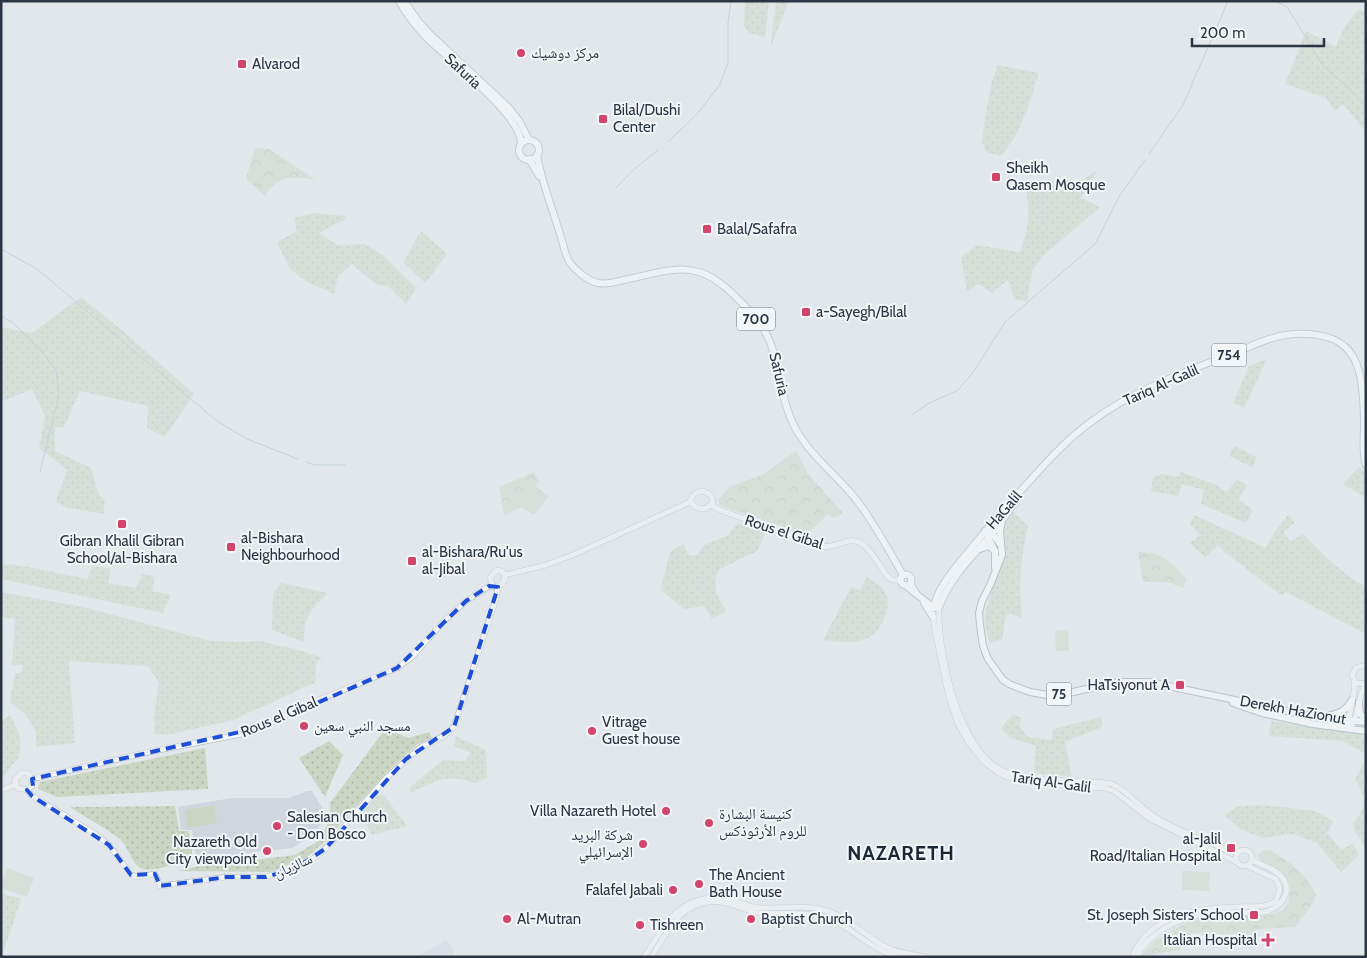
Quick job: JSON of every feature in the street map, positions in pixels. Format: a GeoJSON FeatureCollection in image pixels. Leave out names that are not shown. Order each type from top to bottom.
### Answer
{"type":"FeatureCollection","features":[{"type":"Feature","properties":{"kind":"main road","name":"Safuria"},"geometry":{"type":"LineString","coordinates":[[398,1],[415,25],[428,39],[504,110],[519,132],[521,144]]}},
{"type":"Feature","properties":{"kind":"main road","name":"Safuria"},"geometry":{"type":"LineString","coordinates":[[404,1],[432,36],[515,115],[529,140]]}},
{"type":"Feature","properties":{"kind":"main road"},"geometry":{"type":"LineString","coordinates":[[521,144],[529,140]]}},
{"type":"Feature","properties":{"kind":"main road","name":"700"},"geometry":{"type":"LineString","coordinates":[[529,140],[537,145],[537,154]]}},
{"type":"Feature","properties":{"kind":"main road","name":"700"},"geometry":{"type":"LineString","coordinates":[[521,144],[519,149],[520,155],[529,160]]}},
{"type":"Feature","properties":{"kind":"main road","name":"Safuria"},"geometry":{"type":"LineString","coordinates":[[537,154],[541,179],[570,263],[586,277],[597,283],[610,283],[668,270],[699,272],[717,282],[749,310],[765,330],[772,346],[778,364],[786,405],[806,446],[834,473],[856,499],[878,530],[903,580],[921,598],[936,606]]}},
{"type":"Feature","properties":{"kind":"main road"},"geometry":{"type":"LineString","coordinates":[[529,160],[537,154]]}},
{"type":"Feature","properties":{"kind":"main road","name":"Safuria"},"geometry":{"type":"LineString","coordinates":[[529,160],[541,179]]}},
{"type":"Feature","properties":{"kind":"main road","name":"Tariq Al-Galil"},"geometry":{"type":"LineString","coordinates":[[1026,486],[1042,466],[1071,438],[1106,411],[1164,382],[1232,354],[1286,335],[1316,335],[1333,339],[1343,345],[1351,354],[1360,379],[1364,417],[1364,458],[1366,465]]}},
{"type":"Feature","properties":{"kind":"main road","name":"HaGalil"},"geometry":{"type":"LineString","coordinates":[[936,606],[938,595],[951,573],[1002,520],[1026,486]]}},
{"type":"Feature","properties":{"kind":"main road","name":"HaGalil"},"geometry":{"type":"LineString","coordinates":[[936,606],[958,572],[989,534],[1009,502],[1026,486]]}},
{"type":"Feature","properties":{"kind":"main road"},"geometry":{"type":"LineString","coordinates":[[1002,520],[1000,532],[1002,555]]}},
{"type":"Feature","properties":{"kind":"main road"},"geometry":{"type":"LineString","coordinates":[[989,534],[998,540],[1002,555]]}},
{"type":"Feature","properties":{"kind":"main road","name":"Derekh HaZionut"},"geometry":{"type":"LineString","coordinates":[[989,534],[995,551],[996,564],[991,583]]}},
{"type":"Feature","properties":{"kind":"main road"},"geometry":{"type":"LineString","coordinates":[[977,550],[989,546],[995,551]]}},
{"type":"Feature","properties":{"kind":"main road","name":"Derekh HaZionut"},"geometry":{"type":"LineString","coordinates":[[1002,555],[982,601],[979,613],[983,646],[988,659],[1003,680],[1016,688],[1036,693],[1057,694],[1118,682],[1141,681],[1164,684],[1221,698],[1320,717],[1366,720]]}},
{"type":"Feature","properties":{"kind":"main road","name":"700"},"geometry":{"type":"LineString","coordinates":[[903,580],[908,575],[911,580]]}},
{"type":"Feature","properties":{"kind":"main road"},"geometry":{"type":"LineString","coordinates":[[903,580],[908,585],[911,580]]}},
{"type":"Feature","properties":{"kind":"main road","name":"Safuria"},"geometry":{"type":"LineString","coordinates":[[911,580],[912,587],[921,598]]}},
{"type":"Feature","properties":{"kind":"main road"},"geometry":{"type":"LineString","coordinates":[[921,598],[929,599],[938,595]]}},
{"type":"Feature","properties":{"kind":"main road"},"geometry":{"type":"LineString","coordinates":[[921,598],[933,617]]}},
{"type":"Feature","properties":{"kind":"main road","name":"Derekh HaZionut"},"geometry":{"type":"LineString","coordinates":[[1221,698],[1262,713],[1313,724],[1366,732]]}},
{"type":"Feature","properties":{"kind":"main road"},"geometry":{"type":"LineString","coordinates":[[1320,717],[1342,712],[1356,702],[1360,714],[1366,720]]}},
{"type":"Feature","properties":{"kind":"street"},"geometry":{"type":"LineString","coordinates":[[505,575],[546,565],[575,554],[690,502],[693,495],[703,491],[711,496],[713,500],[711,505],[701,509],[690,502]]}},
{"type":"Feature","properties":{"kind":"street","name":"Rous el Gibal"},"geometry":{"type":"LineString","coordinates":[[711,505],[818,546],[830,547],[854,541],[862,543],[887,576],[892,580],[903,580]]}},
{"type":"Feature","properties":{"kind":"street"},"geometry":{"type":"LineString","coordinates":[[500,570],[505,575],[502,584],[498,587],[491,585],[490,578],[494,573],[500,570]]}},
{"type":"Feature","properties":{"kind":"street","name":"Rous el Gibal"},"geometry":{"type":"LineString","coordinates":[[32,779],[149,752],[242,734],[262,727],[311,703],[397,668],[412,657],[460,606],[491,585]]}},
{"type":"Feature","properties":{"kind":"street","name":"سالزيان"},"geometry":{"type":"LineString","coordinates":[[27,790],[32,796],[95,834],[109,845],[130,875],[138,877],[155,874],[160,886],[227,877],[266,877],[296,868],[314,859],[325,849],[385,778],[406,759],[421,747],[444,736],[454,727],[496,599],[498,587]]}},
{"type":"Feature","properties":{"kind":"street","name":"Tariq Al-Galil"},"geometry":{"type":"LineString","coordinates":[[936,606],[933,617],[948,698],[958,724],[976,753],[991,768],[1007,777],[1020,780],[1114,790],[1149,818],[1236,862]]}},
{"type":"Feature","properties":{"kind":"street","name":"Tariq Al-Galil"},"geometry":{"type":"LineString","coordinates":[[936,606],[953,697],[969,735],[986,759],[1001,770],[1020,776],[1112,784],[1121,788],[1153,815],[1170,824],[1229,851],[1239,851]]}},
{"type":"Feature","properties":{"kind":"street"},"geometry":{"type":"LineString","coordinates":[[1350,729],[1356,720],[1355,689],[1352,675],[1354,670],[1360,666],[1366,666]]}},
{"type":"Feature","properties":{"kind":"street"},"geometry":{"type":"LineString","coordinates":[[1354,680],[1359,684],[1366,684]]}},
{"type":"Feature","properties":{"kind":"street"},"geometry":{"type":"LineString","coordinates":[[1350,729],[1348,720],[1366,684]]}},
{"type":"Feature","properties":{"kind":"street"},"geometry":{"type":"LineString","coordinates":[[22,772],[28,773],[32,779],[32,786],[27,790],[20,790],[15,785],[16,776],[22,772]]}},
{"type":"Feature","properties":{"kind":"street"},"geometry":{"type":"LineString","coordinates":[[1,790],[15,785]]}},
{"type":"Feature","properties":{"kind":"street"},"geometry":{"type":"LineString","coordinates":[[1132,957],[1142,939],[1159,925],[1176,916],[1201,909],[1264,906],[1276,901],[1280,889],[1276,879],[1248,866],[1243,867],[1236,862],[1236,855],[1239,851],[1245,850],[1250,852],[1252,860],[1276,871],[1285,883],[1285,897],[1274,910],[1202,915],[1191,918],[1161,930],[1145,942],[1136,957]]}},
{"type":"Feature","properties":{"kind":"street"},"geometry":{"type":"LineString","coordinates":[[1248,866],[1252,860]]}},
{"type":"Feature","properties":{"kind":"street"},"geometry":{"type":"LineString","coordinates":[[644,957],[673,914],[708,899],[726,898],[750,907],[815,908],[832,912],[887,948],[925,957]]}},
{"type":"Feature","properties":{"kind":"street"},"geometry":{"type":"LineString","coordinates":[[651,957],[684,908],[704,903],[724,902],[748,911],[812,915],[837,922],[884,952],[902,957]]}},
{"type":"Feature","properties":{"kind":"highlighted area"},"geometry":{"type":"Polygon","coordinates":[[[489,586],[498,587],[454,727],[406,759],[325,849],[296,868],[266,877],[227,877],[160,886],[155,874],[131,875],[109,845],[32,796],[27,790],[33,786],[32,779],[262,727],[397,668],[466,601],[489,586]]]}},
{"type":"Feature","properties":{"kind":"shaded area"},"geometry":{"type":"Polygon","coordinates":[[[312,791],[326,814],[316,831],[292,848],[196,859],[192,830],[181,830],[178,807],[232,798],[289,798],[312,791]]]}},
{"type":"Feature","properties":{"kind":"shaded area"},"geometry":{"type":"Polygon","coordinates":[[[446,940],[454,950],[453,957],[416,957],[446,940]]]}},
{"type":"Feature","properties":{"kind":"green space"},"geometry":{"type":"Polygon","coordinates":[[[745,1],[769,1],[765,38],[748,32],[744,25],[745,1]]]}},
{"type":"Feature","properties":{"kind":"green space"},"geometry":{"type":"Polygon","coordinates":[[[776,1],[789,1],[770,49],[776,1]]]}},
{"type":"Feature","properties":{"kind":"green space"},"geometry":{"type":"Polygon","coordinates":[[[1359,9],[1366,14],[1366,132],[1343,104],[1335,111],[1326,98],[1285,84],[1306,31],[1336,47],[1345,27],[1359,9]]]}},
{"type":"Feature","properties":{"kind":"green space"},"geometry":{"type":"Polygon","coordinates":[[[998,65],[1039,73],[1026,113],[1015,137],[1001,156],[986,152],[982,142],[992,81],[998,65]]]}},
{"type":"Feature","properties":{"kind":"green space"},"geometry":{"type":"Polygon","coordinates":[[[255,148],[269,149],[316,180],[287,178],[276,184],[265,196],[246,179],[255,148]]]}},
{"type":"Feature","properties":{"kind":"green space"},"geometry":{"type":"Polygon","coordinates":[[[1098,170],[1081,198],[1100,207],[1045,254],[1032,271],[1027,301],[1015,300],[1008,280],[992,293],[979,284],[967,291],[961,257],[977,245],[1020,252],[1028,220],[1026,188],[1033,183],[1075,185],[1098,170]]]}},
{"type":"Feature","properties":{"kind":"green space"},"geometry":{"type":"Polygon","coordinates":[[[313,213],[346,216],[345,220],[319,233],[337,245],[365,244],[384,256],[416,288],[406,304],[388,286],[377,285],[352,264],[338,276],[334,294],[307,282],[290,269],[277,242],[297,231],[294,218],[313,213]]]}},
{"type":"Feature","properties":{"kind":"green space"},"geometry":{"type":"Polygon","coordinates":[[[421,231],[447,254],[425,283],[403,262],[421,231]]]}},
{"type":"Feature","properties":{"kind":"green space"},"geometry":{"type":"Polygon","coordinates":[[[81,297],[194,394],[165,437],[147,428],[148,406],[80,391],[64,427],[55,427],[55,451],[91,468],[98,493],[105,501],[103,514],[65,507],[56,501],[67,470],[39,448],[45,416],[32,389],[1,402],[1,327],[32,333],[81,297]]]}},
{"type":"Feature","properties":{"kind":"green space"},"geometry":{"type":"Polygon","coordinates":[[[1267,359],[1244,408],[1233,403],[1249,366],[1267,359]]]}},
{"type":"Feature","properties":{"kind":"green space"},"geometry":{"type":"Polygon","coordinates":[[[1234,446],[1257,457],[1252,467],[1229,456],[1234,446]]]}},
{"type":"Feature","properties":{"kind":"green space"},"geometry":{"type":"Polygon","coordinates":[[[796,451],[809,475],[843,513],[834,518],[828,514],[807,535],[721,506],[718,500],[729,487],[762,475],[796,451]]]}},
{"type":"Feature","properties":{"kind":"green space"},"geometry":{"type":"Polygon","coordinates":[[[1359,467],[1366,474],[1366,498],[1343,484],[1359,467]]]}},
{"type":"Feature","properties":{"kind":"green space"},"geometry":{"type":"Polygon","coordinates":[[[534,472],[539,481],[535,486],[549,496],[534,515],[521,507],[504,516],[499,487],[534,472]]]}},
{"type":"Feature","properties":{"kind":"green space"},"geometry":{"type":"Polygon","coordinates":[[[1181,472],[1217,485],[1226,493],[1237,479],[1247,486],[1238,499],[1253,510],[1246,523],[1201,504],[1204,490],[1182,484],[1178,496],[1151,491],[1153,477],[1162,474],[1178,477],[1181,472]]]}},
{"type":"Feature","properties":{"kind":"green space"},"geometry":{"type":"Polygon","coordinates":[[[534,488],[544,495],[533,512],[523,505],[534,488]]]}},
{"type":"Feature","properties":{"kind":"green space"},"geometry":{"type":"Polygon","coordinates":[[[1012,511],[1028,526],[1021,572],[1022,619],[1011,613],[1006,616],[1002,640],[990,643],[985,626],[985,615],[997,569],[1003,525],[1012,511]]]}},
{"type":"Feature","properties":{"kind":"green space"},"geometry":{"type":"Polygon","coordinates":[[[1194,515],[1266,548],[1274,533],[1288,515],[1295,522],[1283,533],[1291,541],[1303,534],[1340,569],[1366,587],[1366,634],[1286,592],[1282,596],[1223,551],[1218,545],[1205,558],[1190,543],[1200,535],[1190,524],[1194,515]]]}},
{"type":"Feature","properties":{"kind":"green space"},"geometry":{"type":"Polygon","coordinates":[[[738,523],[766,532],[757,551],[720,569],[716,575],[716,593],[726,611],[712,619],[704,606],[684,609],[661,590],[670,552],[683,544],[689,555],[697,555],[704,545],[727,536],[738,523]]]}},
{"type":"Feature","properties":{"kind":"green space"},"geometry":{"type":"Polygon","coordinates":[[[1138,552],[1147,552],[1160,556],[1171,563],[1187,579],[1183,588],[1167,582],[1143,582],[1138,552]]]}},
{"type":"Feature","properties":{"kind":"green space"},"geometry":{"type":"Polygon","coordinates":[[[1,564],[17,565],[88,579],[92,566],[111,569],[108,583],[136,588],[142,574],[154,576],[153,591],[171,595],[163,613],[1,579],[1,564]]]}},
{"type":"Feature","properties":{"kind":"green space"},"geometry":{"type":"Polygon","coordinates":[[[867,577],[881,587],[887,597],[887,610],[879,629],[865,640],[835,642],[823,640],[851,587],[860,590],[867,577]]]}},
{"type":"Feature","properties":{"kind":"green space"},"geometry":{"type":"Polygon","coordinates":[[[281,583],[328,593],[309,614],[305,626],[304,642],[272,630],[273,594],[281,583]]]}},
{"type":"Feature","properties":{"kind":"green space"},"geometry":{"type":"Polygon","coordinates":[[[1,592],[83,607],[211,641],[260,641],[322,658],[316,663],[316,682],[233,720],[167,735],[154,734],[154,715],[159,683],[148,666],[69,661],[75,743],[36,747],[36,731],[26,715],[10,701],[15,673],[21,673],[23,665],[12,665],[15,619],[1,617],[1,592]]]}},
{"type":"Feature","properties":{"kind":"green space"},"geometry":{"type":"Polygon","coordinates":[[[1068,630],[1069,651],[1056,651],[1055,631],[1068,630]]]}},
{"type":"Feature","properties":{"kind":"green space"},"geometry":{"type":"Polygon","coordinates":[[[1013,714],[1021,718],[1020,727],[1027,737],[1052,740],[1053,729],[1102,717],[1102,727],[1065,742],[1072,777],[1034,773],[1036,746],[1011,738],[1001,728],[1013,714]]]}},
{"type":"Feature","properties":{"kind":"green space"},"geometry":{"type":"Polygon","coordinates":[[[10,715],[20,736],[20,752],[18,759],[1,779],[1,721],[10,715]]]}},
{"type":"Feature","properties":{"kind":"green space"},"geometry":{"type":"Polygon","coordinates":[[[1271,721],[1358,733],[1366,738],[1366,754],[1343,741],[1269,736],[1271,721]]]}},
{"type":"Feature","properties":{"kind":"green space"},"geometry":{"type":"Polygon","coordinates":[[[386,728],[408,738],[429,732],[432,738],[418,744],[386,773],[324,842],[306,858],[270,872],[177,871],[195,867],[295,855],[320,840],[330,818],[330,803],[386,728]]]}},
{"type":"Feature","properties":{"kind":"green space"},"geometry":{"type":"Polygon","coordinates":[[[455,736],[486,750],[487,778],[475,783],[456,779],[442,780],[411,793],[409,788],[443,760],[465,761],[471,753],[454,746],[455,736]]]}},
{"type":"Feature","properties":{"kind":"green space"},"geometry":{"type":"Polygon","coordinates":[[[329,741],[343,755],[325,797],[299,758],[329,741]]]}},
{"type":"Feature","properties":{"kind":"green space"},"geometry":{"type":"Polygon","coordinates":[[[205,748],[208,789],[57,797],[38,789],[40,782],[205,748]]]}},
{"type":"Feature","properties":{"kind":"green space"},"geometry":{"type":"Polygon","coordinates":[[[1366,758],[1366,848],[1354,830],[1353,823],[1358,818],[1364,802],[1362,792],[1355,780],[1366,758]]]}},
{"type":"Feature","properties":{"kind":"green space"},"geometry":{"type":"Polygon","coordinates":[[[378,794],[385,796],[407,826],[372,835],[367,825],[359,817],[378,794]]]}},
{"type":"Feature","properties":{"kind":"green space"},"geometry":{"type":"Polygon","coordinates":[[[214,805],[217,823],[187,828],[185,810],[214,805]]]}},
{"type":"Feature","properties":{"kind":"green space"},"geometry":{"type":"Polygon","coordinates":[[[1264,805],[1315,811],[1333,821],[1327,833],[1341,850],[1353,843],[1359,855],[1341,872],[1317,843],[1293,834],[1263,838],[1242,830],[1224,815],[1239,806],[1264,805]]]}},
{"type":"Feature","properties":{"kind":"green space"},"geometry":{"type":"Polygon","coordinates":[[[175,806],[179,831],[189,831],[193,859],[148,870],[136,864],[120,839],[70,807],[175,806]]]}},
{"type":"Feature","properties":{"kind":"green space"},"geometry":{"type":"Polygon","coordinates":[[[1269,850],[1283,858],[1296,869],[1308,881],[1316,895],[1311,906],[1295,927],[1257,929],[1256,935],[1192,933],[1179,950],[1140,957],[1155,940],[1186,923],[1201,918],[1268,915],[1282,911],[1289,902],[1290,884],[1282,872],[1261,861],[1258,855],[1262,851],[1269,850]]]}},
{"type":"Feature","properties":{"kind":"green space"},"geometry":{"type":"Polygon","coordinates":[[[7,868],[34,878],[27,897],[1,888],[7,868]]]}},
{"type":"Feature","properties":{"kind":"green space"},"geometry":{"type":"Polygon","coordinates":[[[1182,871],[1210,872],[1209,891],[1182,890],[1182,871]]]}},
{"type":"Feature","properties":{"kind":"green space"},"geometry":{"type":"Polygon","coordinates":[[[1,893],[21,899],[2,957],[1,957],[1,893]]]}},
{"type":"Feature","properties":{"kind":"waterway"},"geometry":{"type":"LineString","coordinates":[[669,141],[699,112],[720,84],[728,63],[728,23],[731,1]]}},
{"type":"Feature","properties":{"kind":"waterway"},"geometry":{"type":"LineString","coordinates":[[1149,154],[1183,105],[1228,1]]}},
{"type":"Feature","properties":{"kind":"waterway"},"geometry":{"type":"LineString","coordinates":[[1277,2],[1287,7],[1324,67],[1350,89],[1366,108]]}},
{"type":"Feature","properties":{"kind":"waterway"},"geometry":{"type":"LineString","coordinates":[[616,188],[632,171],[658,150]]}},
{"type":"Feature","properties":{"kind":"waterway"},"geometry":{"type":"LineString","coordinates":[[913,414],[929,403],[957,391],[974,371],[1005,322],[1096,243],[1120,195],[1145,160]]}},
{"type":"Feature","properties":{"kind":"waterway"},"geometry":{"type":"LineString","coordinates":[[1,249],[37,269],[217,421],[247,439],[298,459]]}},
{"type":"Feature","properties":{"kind":"waterway"},"geometry":{"type":"LineString","coordinates":[[1,316],[12,322],[40,349],[56,371],[59,396],[40,472]]}},
{"type":"Feature","properties":{"kind":"waterway"},"geometry":{"type":"LineString","coordinates":[[306,462],[316,465],[345,465]]}},
{"type":"Feature","properties":{"kind":"place","name":"مركز دوشيك"},"geometry":{"type":"Point","coordinates":[521,53]}},
{"type":"Feature","properties":{"kind":"place","name":"Alvarod"},"geometry":{"type":"Point","coordinates":[242,64]}},
{"type":"Feature","properties":{"kind":"place","name":"Bilal/Dushi Center"},"geometry":{"type":"Point","coordinates":[603,119]}},
{"type":"Feature","properties":{"kind":"place","name":"Sheikh Qasem Mosque"},"geometry":{"type":"Point","coordinates":[996,177]}},
{"type":"Feature","properties":{"kind":"place","name":"Balal/Safafra"},"geometry":{"type":"Point","coordinates":[707,229]}},
{"type":"Feature","properties":{"kind":"place","name":"a-Sayegh/Bilal"},"geometry":{"type":"Point","coordinates":[806,312]}},
{"type":"Feature","properties":{"kind":"place","name":"Gibran Khalil Gibran School/al-Bishara"},"geometry":{"type":"Point","coordinates":[122,524]}},
{"type":"Feature","properties":{"kind":"place","name":"al-Bishara Neighbourhood"},"geometry":{"type":"Point","coordinates":[231,547]}},
{"type":"Feature","properties":{"kind":"place","name":"al-Bishara/Ru'us al-Jibal"},"geometry":{"type":"Point","coordinates":[412,561]}},
{"type":"Feature","properties":{"kind":"place","name":"HaTsiyonut A"},"geometry":{"type":"Point","coordinates":[1180,685]}},
{"type":"Feature","properties":{"kind":"place","name":"مسجد النبي سعين"},"geometry":{"type":"Point","coordinates":[304,726]}},
{"type":"Feature","properties":{"kind":"place","name":"Vitrage Guest house"},"geometry":{"type":"Point","coordinates":[592,731]}},
{"type":"Feature","properties":{"kind":"place","name":"Villa Nazareth Hotel"},"geometry":{"type":"Point","coordinates":[666,811]}},
{"type":"Feature","properties":{"kind":"place","name":"كنيسة البشارة للروم الأرثوذكس"},"geometry":{"type":"Point","coordinates":[709,823]}},
{"type":"Feature","properties":{"kind":"place","name":"Salesian Church - Don Bosco"},"geometry":{"type":"Point","coordinates":[277,826]}},
{"type":"Feature","properties":{"kind":"place","name":"شركة البريد الإسرائيلي"},"geometry":{"type":"Point","coordinates":[643,844]}},
{"type":"Feature","properties":{"kind":"place","name":"al-Jalil Road/Italian Hospital"},"geometry":{"type":"Point","coordinates":[1231,848]}},
{"type":"Feature","properties":{"kind":"place","name":"Nazareth Old City viewpoint"},"geometry":{"type":"Point","coordinates":[267,851]}},
{"type":"Feature","properties":{"kind":"place","name":"The Ancient Bath House"},"geometry":{"type":"Point","coordinates":[699,884]}},
{"type":"Feature","properties":{"kind":"place","name":"Falafel Jabali"},"geometry":{"type":"Point","coordinates":[673,890]}},
{"type":"Feature","properties":{"kind":"place","name":"St. Joseph Sisters' School"},"geometry":{"type":"Point","coordinates":[1254,915]}},
{"type":"Feature","properties":{"kind":"place","name":"Al-Mutran"},"geometry":{"type":"Point","coordinates":[507,919]}},
{"type":"Feature","properties":{"kind":"place","name":"Baptist Church"},"geometry":{"type":"Point","coordinates":[751,919]}},
{"type":"Feature","properties":{"kind":"place","name":"Tishreen"},"geometry":{"type":"Point","coordinates":[640,925]}},
{"type":"Feature","properties":{"kind":"place","name":"Italian Hospital"},"geometry":{"type":"Point","coordinates":[1268,940]}},
{"type":"Feature","properties":{"kind":"district","name":"NAZARETH"},"geometry":{"type":"Point","coordinates":[901,853]}}]}
